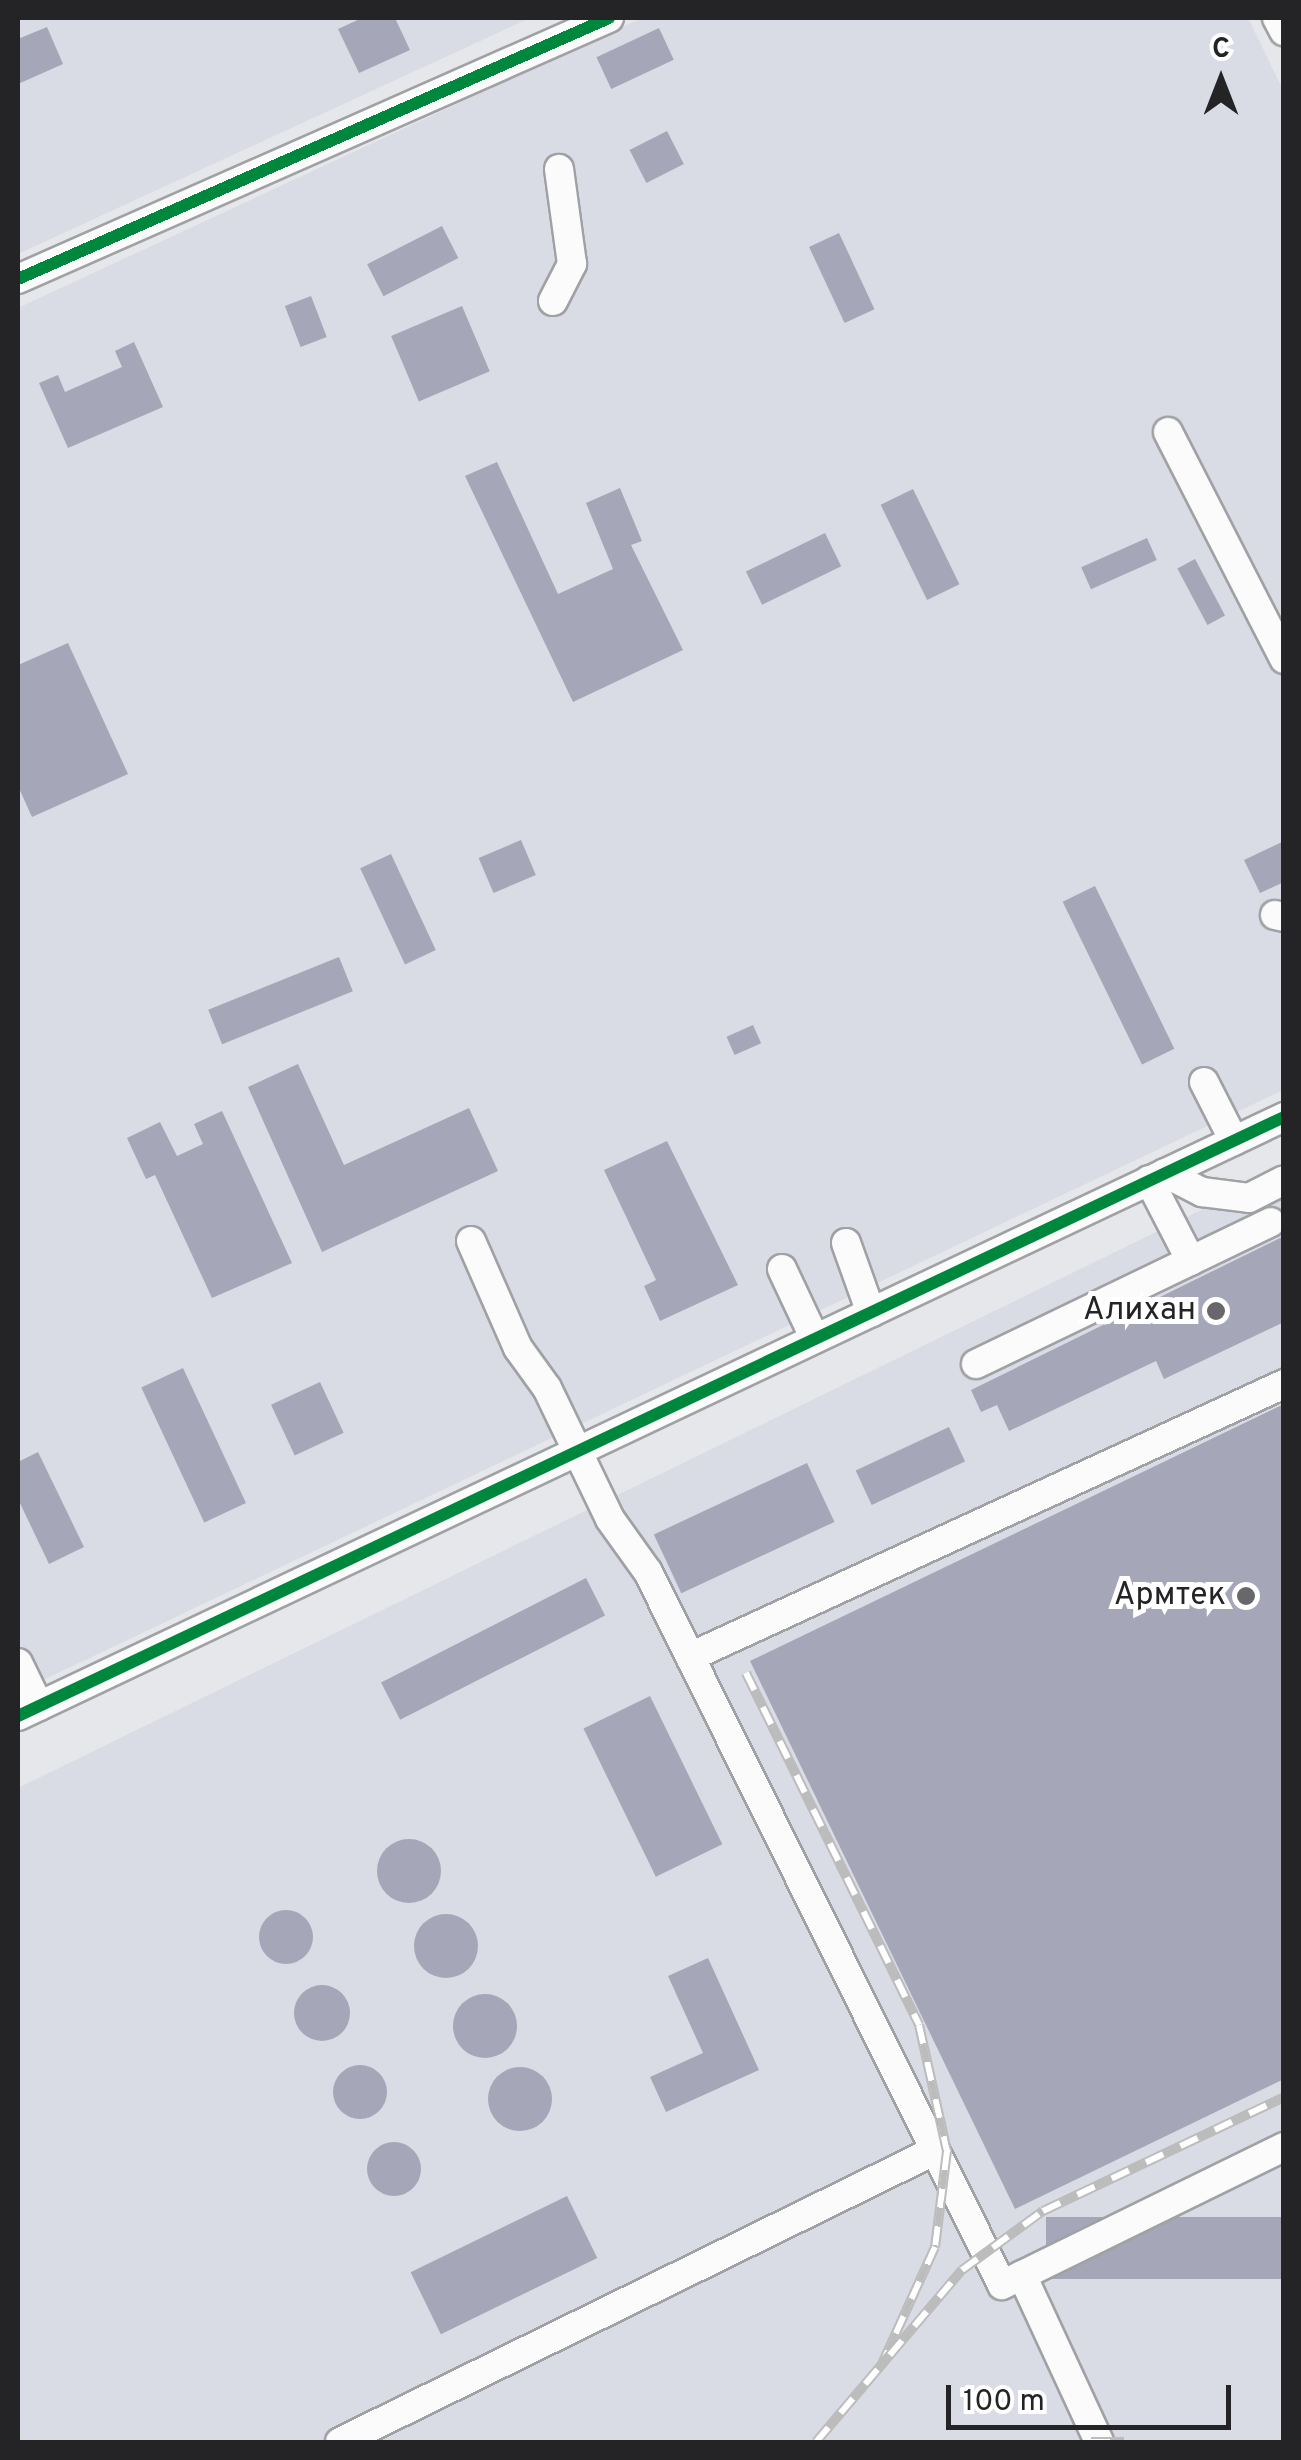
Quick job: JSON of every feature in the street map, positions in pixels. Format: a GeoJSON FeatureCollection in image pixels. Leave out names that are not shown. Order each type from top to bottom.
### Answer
{"type":"FeatureCollection","features":[{"type":"Feature","properties":{"kind":"street"},"geometry":{"type":"LineString","coordinates":[[18,278],[609,18]]}},
{"type":"Feature","properties":{"kind":"street"},"geometry":{"type":"LineString","coordinates":[[1277,18],[1284,31]]}},
{"type":"Feature","properties":{"kind":"street"},"geometry":{"type":"LineString","coordinates":[[553,301],[572,264],[559,169]]}},
{"type":"Feature","properties":{"kind":"street"},"geometry":{"type":"LineString","coordinates":[[1168,432],[1284,659]]}},
{"type":"Feature","properties":{"kind":"street"},"geometry":{"type":"LineString","coordinates":[[1204,1082],[1234,1141]]}},
{"type":"Feature","properties":{"kind":"street"},"geometry":{"type":"LineString","coordinates":[[18,1663],[28,1711],[1284,1117]]}},
{"type":"Feature","properties":{"kind":"street"},"geometry":{"type":"LineString","coordinates":[[1157,1177],[1202,1192],[1249,1198],[1284,1180]]}},
{"type":"Feature","properties":{"kind":"street"},"geometry":{"type":"LineString","coordinates":[[1157,1177],[1191,1261]]}},
{"type":"Feature","properties":{"kind":"street"},"geometry":{"type":"LineString","coordinates":[[976,1364],[1271,1222]]}},
{"type":"Feature","properties":{"kind":"street"},"geometry":{"type":"LineString","coordinates":[[471,1241],[575,1453],[690,1658],[1002,2285],[1284,2146]]}},
{"type":"Feature","properties":{"kind":"street"},"geometry":{"type":"LineString","coordinates":[[846,1243],[871,1312]]}},
{"type":"Feature","properties":{"kind":"street"},"geometry":{"type":"LineString","coordinates":[[782,1268],[815,1339]]}},
{"type":"Feature","properties":{"kind":"street"},"geometry":{"type":"LineString","coordinates":[[690,1658],[1284,1384]]}},
{"type":"Feature","properties":{"kind":"street"},"geometry":{"type":"LineString","coordinates":[[340,2442],[934,2150]]}},
{"type":"Feature","properties":{"kind":"street"},"geometry":{"type":"LineString","coordinates":[[1022,2275],[1099,2442]]}},
{"type":"Feature","properties":{"kind":"shaded area"},"geometry":{"type":"Polygon","coordinates":[[[18,18],[530,18],[18,254],[18,18]]]}},
{"type":"Feature","properties":{"kind":"shaded area"},"geometry":{"type":"Polygon","coordinates":[[[642,18],[1248,18],[1284,92],[1283,1090],[18,1692],[18,308],[642,18]]]}},
{"type":"Feature","properties":{"kind":"shaded area"},"geometry":{"type":"Polygon","coordinates":[[[1283,1170],[1283,2442],[18,2442],[18,1788],[1283,1170]]]}},
{"type":"Feature","properties":{"kind":"building"},"geometry":{"type":"Polygon","coordinates":[[[362,18],[395,18],[410,50],[359,73],[338,29],[362,18]]]}},
{"type":"Feature","properties":{"kind":"building"},"geometry":{"type":"Polygon","coordinates":[[[47,27],[63,64],[18,84],[18,39],[47,27]]]}},
{"type":"Feature","properties":{"kind":"building"},"geometry":{"type":"Polygon","coordinates":[[[659,28],[674,60],[611,89],[596,57],[659,28]]]}},
{"type":"Feature","properties":{"kind":"building"},"geometry":{"type":"Polygon","coordinates":[[[667,131],[684,164],[646,183],[630,150],[667,131]]]}},
{"type":"Feature","properties":{"kind":"building"},"geometry":{"type":"Polygon","coordinates":[[[442,226],[458,258],[383,296],[367,264],[442,226]]]}},
{"type":"Feature","properties":{"kind":"building"},"geometry":{"type":"Polygon","coordinates":[[[839,233],[874,309],[845,323],[809,247],[839,233]]]}},
{"type":"Feature","properties":{"kind":"building"},"geometry":{"type":"Polygon","coordinates":[[[311,296],[327,337],[301,347],[285,306],[311,296]]]}},
{"type":"Feature","properties":{"kind":"building"},"geometry":{"type":"Polygon","coordinates":[[[462,306],[490,371],[419,401],[391,336],[462,306]]]}},
{"type":"Feature","properties":{"kind":"building"},"geometry":{"type":"Polygon","coordinates":[[[134,342],[163,407],[68,448],[39,383],[58,375],[65,392],[122,367],[115,351],[134,342]]]}},
{"type":"Feature","properties":{"kind":"building"},"geometry":{"type":"Polygon","coordinates":[[[497,462],[558,594],[613,569],[586,503],[620,488],[642,541],[631,545],[683,650],[573,702],[465,476],[497,462]]]}},
{"type":"Feature","properties":{"kind":"building"},"geometry":{"type":"Polygon","coordinates":[[[913,489],[959,584],[927,600],[881,505],[913,489]]]}},
{"type":"Feature","properties":{"kind":"building"},"geometry":{"type":"Polygon","coordinates":[[[825,533],[841,566],[762,605],[746,572],[825,533]]]}},
{"type":"Feature","properties":{"kind":"building"},"geometry":{"type":"Polygon","coordinates":[[[1147,538],[1157,560],[1091,589],[1081,567],[1147,538]]]}},
{"type":"Feature","properties":{"kind":"building"},"geometry":{"type":"Polygon","coordinates":[[[1195,559],[1225,616],[1207,625],[1177,568],[1195,559]]]}},
{"type":"Feature","properties":{"kind":"building"},"geometry":{"type":"Polygon","coordinates":[[[68,643],[128,774],[32,817],[18,786],[18,665],[68,643]]]}},
{"type":"Feature","properties":{"kind":"building"},"geometry":{"type":"Polygon","coordinates":[[[521,840],[536,875],[494,893],[479,858],[521,840]]]}},
{"type":"Feature","properties":{"kind":"building"},"geometry":{"type":"Polygon","coordinates":[[[1284,841],[1284,882],[1260,893],[1244,860],[1284,841]]]}},
{"type":"Feature","properties":{"kind":"building"},"geometry":{"type":"Polygon","coordinates":[[[391,854],[436,950],[405,964],[360,868],[391,854]]]}},
{"type":"Feature","properties":{"kind":"building"},"geometry":{"type":"Polygon","coordinates":[[[1095,886],[1174,1049],[1142,1064],[1063,902],[1095,886]]]}},
{"type":"Feature","properties":{"kind":"building"},"geometry":{"type":"Polygon","coordinates":[[[339,957],[353,991],[222,1044],[208,1010],[339,957]]]}},
{"type":"Feature","properties":{"kind":"building"},"geometry":{"type":"Polygon","coordinates":[[[753,1025],[761,1043],[735,1055],[727,1037],[753,1025]]]}},
{"type":"Feature","properties":{"kind":"building"},"geometry":{"type":"Polygon","coordinates":[[[298,1064],[344,1165],[469,1108],[498,1171],[322,1252],[248,1087],[298,1064]]]}},
{"type":"Feature","properties":{"kind":"building"},"geometry":{"type":"Polygon","coordinates":[[[222,1111],[292,1263],[212,1298],[155,1175],[146,1179],[127,1138],[160,1122],[177,1156],[203,1144],[194,1124],[222,1111]]]}},
{"type":"Feature","properties":{"kind":"building"},"geometry":{"type":"Polygon","coordinates":[[[667,1141],[738,1285],[660,1321],[644,1286],[656,1280],[604,1170],[667,1141]]]}},
{"type":"Feature","properties":{"kind":"building"},"geometry":{"type":"Polygon","coordinates":[[[1284,1236],[1284,1322],[1164,1379],[1156,1361],[1009,1431],[997,1405],[981,1412],[971,1390],[1284,1236]]]}},
{"type":"Feature","properties":{"kind":"building"},"geometry":{"type":"Polygon","coordinates":[[[183,1368],[246,1503],[204,1522],[141,1387],[183,1368]]]}},
{"type":"Feature","properties":{"kind":"building"},"geometry":{"type":"Polygon","coordinates":[[[320,1382],[344,1433],[295,1456],[271,1405],[320,1382]]]}},
{"type":"Feature","properties":{"kind":"building"},"geometry":{"type":"Polygon","coordinates":[[[1284,1404],[1284,2079],[1015,2209],[750,1661],[1284,1404]]]}},
{"type":"Feature","properties":{"kind":"building"},"geometry":{"type":"Polygon","coordinates":[[[949,1427],[965,1461],[872,1505],[856,1471],[949,1427]]]}},
{"type":"Feature","properties":{"kind":"building"},"geometry":{"type":"Polygon","coordinates":[[[38,1452],[84,1547],[49,1564],[18,1499],[18,1462],[38,1452]]]}},
{"type":"Feature","properties":{"kind":"building"},"geometry":{"type":"Polygon","coordinates":[[[807,1463],[834,1522],[681,1593],[654,1534],[807,1463]]]}},
{"type":"Feature","properties":{"kind":"building"},"geometry":{"type":"Polygon","coordinates":[[[586,1578],[605,1615],[400,1720],[381,1682],[586,1578]]]}},
{"type":"Feature","properties":{"kind":"building"},"geometry":{"type":"Polygon","coordinates":[[[650,1696],[722,1844],[656,1877],[583,1728],[650,1696]]]}},
{"type":"Feature","properties":{"kind":"building"},"geometry":{"type":"Polygon","coordinates":[[[409,1839],[432,1848],[441,1871],[432,1894],[409,1903],[386,1894],[377,1871],[386,1848],[409,1839]]]}},
{"type":"Feature","properties":{"kind":"building"},"geometry":{"type":"Polygon","coordinates":[[[286,1910],[305,1918],[313,1937],[305,1956],[286,1964],[267,1956],[259,1937],[267,1918],[286,1910]]]}},
{"type":"Feature","properties":{"kind":"building"},"geometry":{"type":"Polygon","coordinates":[[[446,1914],[469,1923],[478,1946],[469,1969],[446,1978],[423,1969],[414,1946],[423,1923],[446,1914]]]}},
{"type":"Feature","properties":{"kind":"building"},"geometry":{"type":"Polygon","coordinates":[[[708,1958],[759,2070],[666,2112],[650,2077],[703,2053],[668,1976],[708,1958]]]}},
{"type":"Feature","properties":{"kind":"building"},"geometry":{"type":"Polygon","coordinates":[[[322,1985],[341,1994],[350,2013],[341,2032],[322,2041],[303,2032],[294,2013],[303,1994],[322,1985]]]}},
{"type":"Feature","properties":{"kind":"building"},"geometry":{"type":"Polygon","coordinates":[[[485,1994],[508,2003],[517,2026],[508,2049],[485,2058],[462,2049],[453,2026],[462,2003],[485,1994]]]}},
{"type":"Feature","properties":{"kind":"building"},"geometry":{"type":"Polygon","coordinates":[[[360,2065],[379,2073],[387,2092],[379,2111],[360,2119],[341,2111],[333,2092],[341,2073],[360,2065]]]}},
{"type":"Feature","properties":{"kind":"building"},"geometry":{"type":"Polygon","coordinates":[[[520,2067],[543,2076],[552,2099],[543,2122],[520,2131],[497,2122],[488,2099],[497,2076],[520,2067]]]}},
{"type":"Feature","properties":{"kind":"building"},"geometry":{"type":"Polygon","coordinates":[[[394,2142],[413,2150],[421,2169],[413,2188],[394,2196],[375,2188],[367,2169],[375,2150],[394,2142]]]}},
{"type":"Feature","properties":{"kind":"building"},"geometry":{"type":"Polygon","coordinates":[[[567,2196],[597,2258],[441,2334],[411,2272],[567,2196]]]}},
{"type":"Feature","properties":{"kind":"building"},"geometry":{"type":"Polygon","coordinates":[[[1046,2217],[1284,2217],[1284,2279],[1046,2279],[1046,2217]]]}},
{"type":"Feature","properties":{"kind":"railway"},"geometry":{"type":"LineString","coordinates":[[746,1673],[919,2025],[947,2151],[935,2247],[881,2366]]}},
{"type":"Feature","properties":{"kind":"railway"},"geometry":{"type":"LineString","coordinates":[[816,2442],[962,2270],[1043,2211],[1284,2097]]}},
{"type":"Feature","properties":{"kind":"railway"},"geometry":{"type":"LineString","coordinates":[[1091,2442],[1124,2442]]}},
{"type":"Feature","properties":{"kind":"cycle path"},"geometry":{"type":"LineString","coordinates":[[18,279],[609,18]]}},
{"type":"Feature","properties":{"kind":"cycle path"},"geometry":{"type":"LineString","coordinates":[[18,1716],[1284,1117]]}},
{"type":"Feature","properties":{"kind":"place","name":"Алихан"},"geometry":{"type":"Point","coordinates":[1216,1311]}},
{"type":"Feature","properties":{"kind":"place","name":"Армтек"},"geometry":{"type":"Point","coordinates":[1246,1596]}}]}
